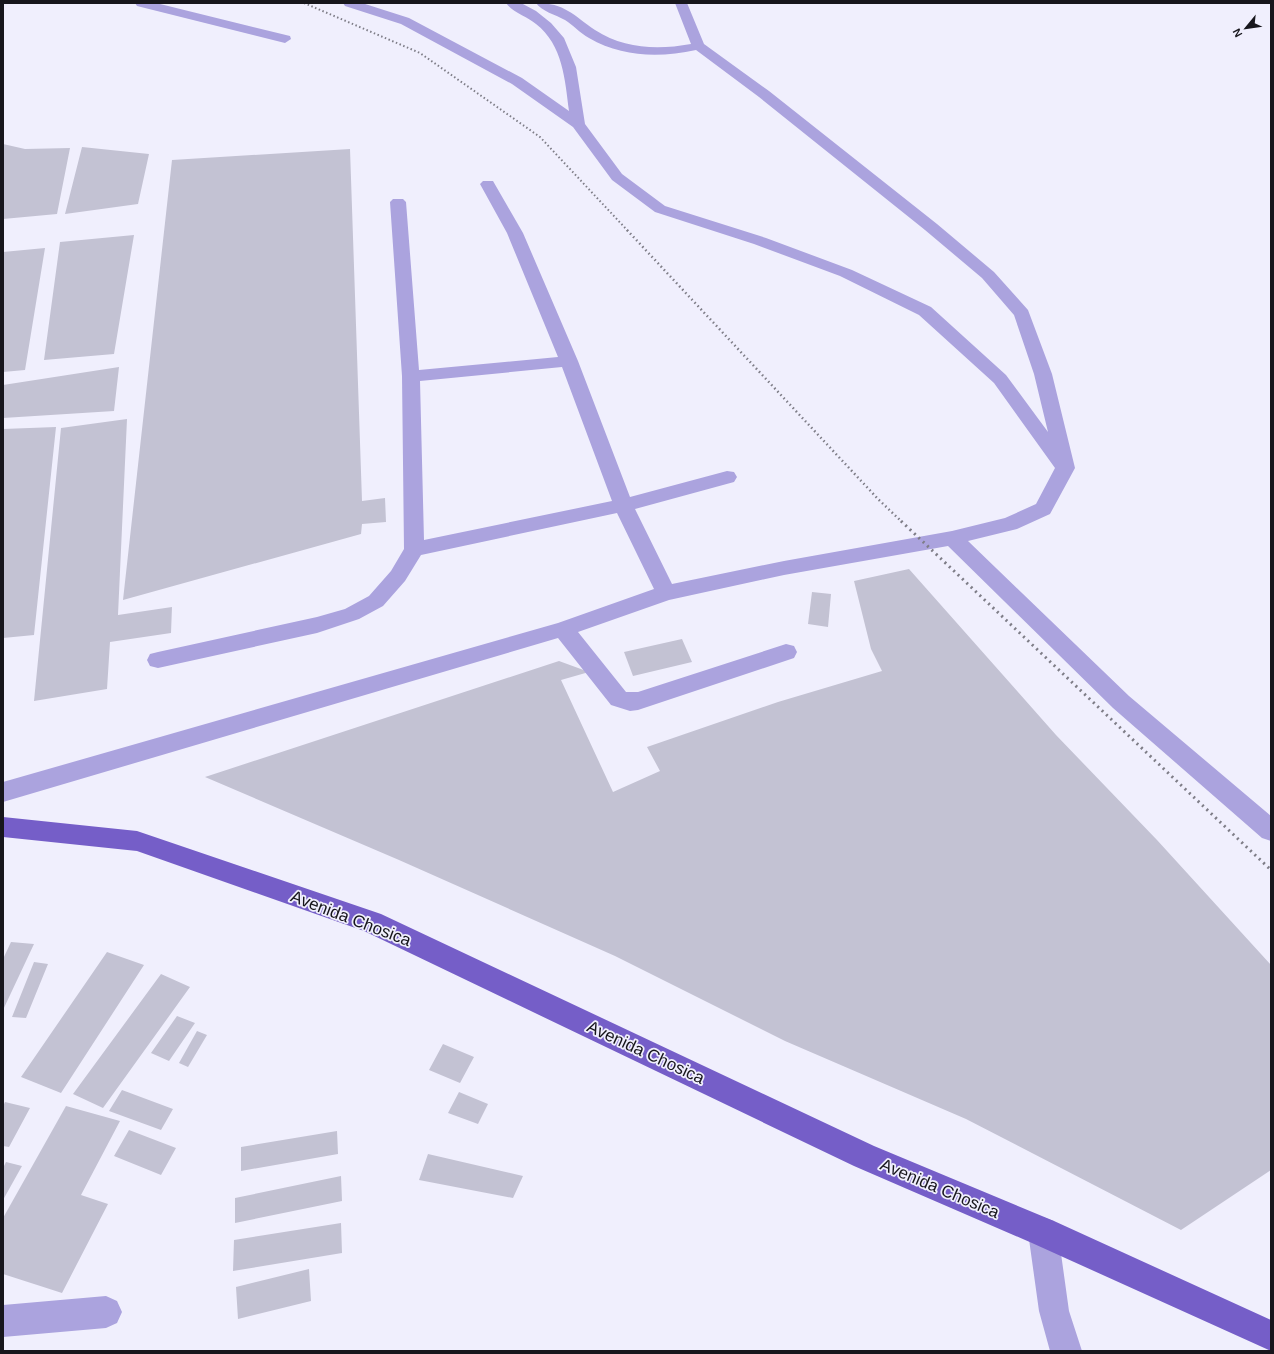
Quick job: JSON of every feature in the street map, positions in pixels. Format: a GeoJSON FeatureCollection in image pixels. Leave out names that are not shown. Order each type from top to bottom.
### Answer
{"type":"FeatureCollection","features":[{"type":"Feature","properties":{"kind":"main road","name":"Avenida Chosica"},"geometry":{"type":"LineString","coordinates":[[3,827],[137,841],[372,922],[864,1156],[1043,1232],[1271,1336]]}},
{"type":"Feature","properties":{"kind":"street"},"geometry":{"type":"LineString","coordinates":[[141,3],[285,39]]}},
{"type":"Feature","properties":{"kind":"street"},"geometry":{"type":"LineString","coordinates":[[349,3],[405,21],[517,81],[578,124],[617,177],[660,209],[760,241],[846,273],[925,311],[1000,379],[1064,468]]}},
{"type":"Feature","properties":{"kind":"street"},"geometry":{"type":"LineString","coordinates":[[512,3],[547,25],[563,44],[569,64],[578,124]]}},
{"type":"Feature","properties":{"kind":"street"},"geometry":{"type":"LineString","coordinates":[[542,3],[577,22],[594,35],[624,49],[657,52],[698,46]]}},
{"type":"Feature","properties":{"kind":"street"},"geometry":{"type":"LineString","coordinates":[[3,792],[563,629],[666,593],[784,568],[925,544],[1010,524],[1043,510],[1064,468],[1055,421],[1043,374],[1022,314],[988,275],[931,226],[764,94],[698,46],[680,3]]}},
{"type":"Feature","properties":{"kind":"street"},"geometry":{"type":"LineString","coordinates":[[488,184],[515,233],[569,361],[623,505],[666,593]]}},
{"type":"Feature","properties":{"kind":"street"},"geometry":{"type":"LineString","coordinates":[[158,660],[317,625],[352,614],[376,601],[398,576],[414,549],[412,376],[398,202]]}},
{"type":"Feature","properties":{"kind":"street"},"geometry":{"type":"LineString","coordinates":[[412,376],[569,361]]}},
{"type":"Feature","properties":{"kind":"street"},"geometry":{"type":"LineString","coordinates":[[414,549],[623,505],[727,477]]}},
{"type":"Feature","properties":{"kind":"street"},"geometry":{"type":"LineString","coordinates":[[952,538],[1121,702],[1240,802],[1271,831]]}},
{"type":"Feature","properties":{"kind":"street"},"geometry":{"type":"LineString","coordinates":[[563,629],[619,699],[630,702],[638,701],[786,652]]}},
{"type":"Feature","properties":{"kind":"street"},"geometry":{"type":"LineString","coordinates":[[1043,1232],[1054,1311],[1066,1351]]}},
{"type":"Feature","properties":{"kind":"street"},"geometry":{"type":"LineString","coordinates":[[3,1321],[106,1312]]}},
{"type":"Feature","properties":{"kind":"building"},"geometry":{"type":"Polygon","coordinates":[[[3,144],[25,149],[70,148],[57,214],[3,219],[3,144]]]}},
{"type":"Feature","properties":{"kind":"building"},"geometry":{"type":"Polygon","coordinates":[[[82,147],[149,154],[138,204],[65,214],[82,147]]]}},
{"type":"Feature","properties":{"kind":"building"},"geometry":{"type":"Polygon","coordinates":[[[350,149],[362,501],[385,498],[386,522],[362,524],[361,534],[123,600],[172,160],[350,149]]]}},
{"type":"Feature","properties":{"kind":"building"},"geometry":{"type":"Polygon","coordinates":[[[134,235],[114,354],[44,360],[60,242],[134,235]]]}},
{"type":"Feature","properties":{"kind":"building"},"geometry":{"type":"Polygon","coordinates":[[[45,248],[25,370],[3,372],[3,252],[45,248]]]}},
{"type":"Feature","properties":{"kind":"building"},"geometry":{"type":"Polygon","coordinates":[[[119,367],[114,411],[3,418],[3,385],[119,367]]]}},
{"type":"Feature","properties":{"kind":"building"},"geometry":{"type":"Polygon","coordinates":[[[127,419],[118,615],[172,607],[171,633],[110,642],[107,689],[34,701],[61,428],[127,419]]]}},
{"type":"Feature","properties":{"kind":"building"},"geometry":{"type":"Polygon","coordinates":[[[56,427],[34,635],[3,638],[3,429],[56,427]]]}},
{"type":"Feature","properties":{"kind":"building"},"geometry":{"type":"Polygon","coordinates":[[[909,569],[1056,735],[1157,840],[1271,965],[1271,1170],[1181,1230],[966,1119],[785,1041],[615,956],[399,860],[205,777],[559,661],[589,672],[561,680],[613,792],[660,771],[647,747],[778,702],[882,671],[871,649],[854,581],[909,569]]]}},
{"type":"Feature","properties":{"kind":"building"},"geometry":{"type":"Polygon","coordinates":[[[812,592],[831,594],[828,627],[808,624],[812,592]]]}},
{"type":"Feature","properties":{"kind":"building"},"geometry":{"type":"Polygon","coordinates":[[[682,639],[692,662],[633,676],[624,652],[682,639]]]}},
{"type":"Feature","properties":{"kind":"building"},"geometry":{"type":"Polygon","coordinates":[[[11,942],[34,944],[3,1010],[3,959],[11,942]]]}},
{"type":"Feature","properties":{"kind":"building"},"geometry":{"type":"Polygon","coordinates":[[[107,952],[144,965],[61,1093],[21,1077],[107,952]]]}},
{"type":"Feature","properties":{"kind":"building"},"geometry":{"type":"Polygon","coordinates":[[[34,962],[48,964],[26,1018],[12,1017],[34,962]]]}},
{"type":"Feature","properties":{"kind":"building"},"geometry":{"type":"Polygon","coordinates":[[[161,974],[190,987],[103,1108],[73,1094],[161,974]]]}},
{"type":"Feature","properties":{"kind":"building"},"geometry":{"type":"Polygon","coordinates":[[[177,1016],[195,1023],[169,1061],[151,1053],[177,1016]]]}},
{"type":"Feature","properties":{"kind":"building"},"geometry":{"type":"Polygon","coordinates":[[[197,1031],[207,1035],[188,1067],[179,1063],[197,1031]]]}},
{"type":"Feature","properties":{"kind":"building"},"geometry":{"type":"Polygon","coordinates":[[[443,1044],[474,1057],[460,1083],[429,1070],[443,1044]]]}},
{"type":"Feature","properties":{"kind":"building"},"geometry":{"type":"Polygon","coordinates":[[[122,1090],[173,1109],[161,1130],[109,1111],[122,1090]]]}},
{"type":"Feature","properties":{"kind":"building"},"geometry":{"type":"Polygon","coordinates":[[[459,1092],[488,1104],[478,1124],[448,1113],[459,1092]]]}},
{"type":"Feature","properties":{"kind":"building"},"geometry":{"type":"Polygon","coordinates":[[[5,1102],[30,1108],[9,1147],[3,1146],[3,1106],[5,1102]]]}},
{"type":"Feature","properties":{"kind":"building"},"geometry":{"type":"Polygon","coordinates":[[[66,1106],[120,1121],[81,1195],[108,1204],[62,1293],[3,1274],[3,1218],[66,1106]]]}},
{"type":"Feature","properties":{"kind":"building"},"geometry":{"type":"Polygon","coordinates":[[[129,1130],[176,1148],[161,1175],[114,1156],[129,1130]]]}},
{"type":"Feature","properties":{"kind":"building"},"geometry":{"type":"Polygon","coordinates":[[[337,1131],[338,1154],[241,1171],[241,1147],[337,1131]]]}},
{"type":"Feature","properties":{"kind":"building"},"geometry":{"type":"Polygon","coordinates":[[[428,1154],[523,1176],[513,1198],[419,1180],[428,1154]]]}},
{"type":"Feature","properties":{"kind":"building"},"geometry":{"type":"Polygon","coordinates":[[[6,1162],[22,1166],[3,1200],[3,1168],[6,1162]]]}},
{"type":"Feature","properties":{"kind":"building"},"geometry":{"type":"Polygon","coordinates":[[[341,1176],[342,1201],[235,1223],[235,1198],[341,1176]]]}},
{"type":"Feature","properties":{"kind":"building"},"geometry":{"type":"Polygon","coordinates":[[[341,1223],[342,1253],[233,1271],[234,1240],[341,1223]]]}},
{"type":"Feature","properties":{"kind":"building"},"geometry":{"type":"Polygon","coordinates":[[[309,1269],[311,1301],[238,1319],[236,1287],[309,1269]]]}},
{"type":"Feature","properties":{"kind":"railway"},"geometry":{"type":"LineString","coordinates":[[304,3],[420,53],[540,137],[628,231]]}},
{"type":"Feature","properties":{"kind":"railway"},"geometry":{"type":"LineString","coordinates":[[627,230],[878,499],[902,522]]}},
{"type":"Feature","properties":{"kind":"railway"},"geometry":{"type":"LineString","coordinates":[[901,521],[1271,870]]}}]}
